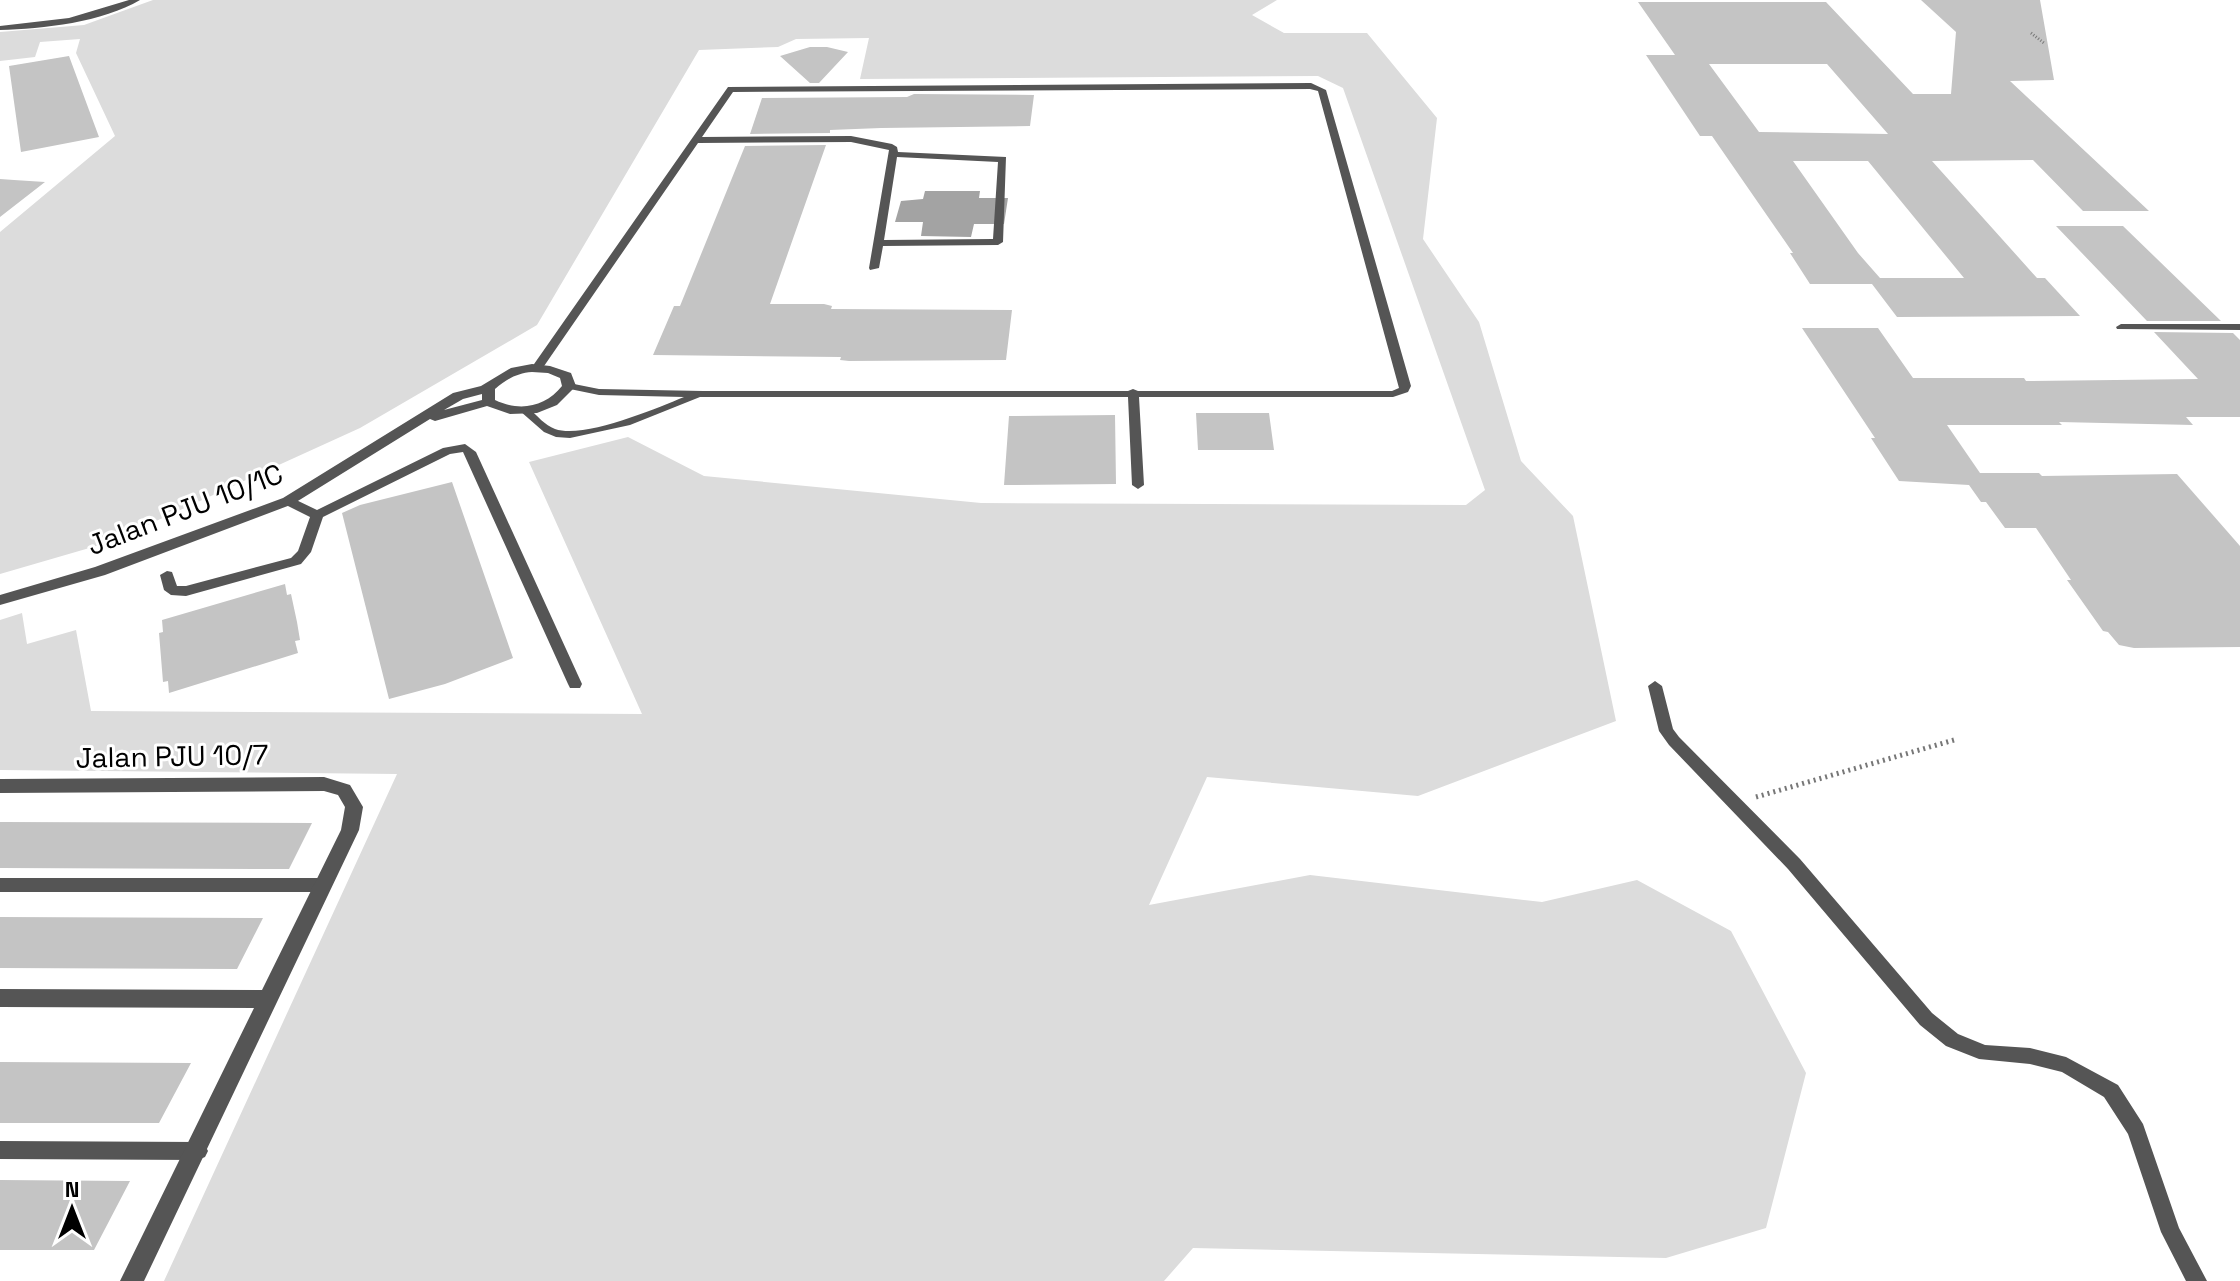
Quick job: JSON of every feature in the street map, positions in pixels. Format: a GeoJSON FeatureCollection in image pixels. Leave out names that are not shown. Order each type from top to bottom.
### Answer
{"type":"FeatureCollection","features":[{"type":"Feature","properties":{"kind":"street"},"geometry":{"type":"LineString","coordinates":[[489,387],[488,402],[502,411],[526,411],[546,406],[561,397],[569,386],[566,376],[555,369],[538,367]]}},
{"type":"Feature","properties":{"kind":"street","name":"Jalan PJU 10/1C"},"geometry":{"type":"LineString","coordinates":[[0,600],[100,571],[288,501],[458,396],[489,387],[510,374],[538,367]]}},
{"type":"Feature","properties":{"kind":"street","name":"Jalan PJU 10/1C"},"geometry":{"type":"LineString","coordinates":[[421,421],[488,402]]}},
{"type":"Feature","properties":{"kind":"street","name":"Jalan PJU 10/7"},"geometry":{"type":"LineString","coordinates":[[0,786],[291,783],[324,784],[344,790],[354,807],[350,830],[323,885]]}},
{"type":"Feature","properties":{"kind":"street"},"geometry":{"type":"LineString","coordinates":[[132,1281],[198,1151],[323,885]]}},
{"type":"Feature","properties":{"kind":"street"},"geometry":{"type":"LineString","coordinates":[[0,998],[269,999]]}},
{"type":"Feature","properties":{"kind":"lane"},"geometry":{"type":"LineString","coordinates":[[0,28],[64,23],[136,0]]}},
{"type":"Feature","properties":{"kind":"lane"},"geometry":{"type":"LineString","coordinates":[[538,367],[729,91],[741,87],[1320,88],[1404,390],[1393,394],[703,394],[599,392],[569,386]]}},
{"type":"Feature","properties":{"kind":"lane"},"geometry":{"type":"LineString","coordinates":[[695,140],[870,141],[894,149],[874,268]]}},
{"type":"Feature","properties":{"kind":"lane"},"geometry":{"type":"LineString","coordinates":[[878,243],[998,242],[1003,159],[893,154]]}},
{"type":"Feature","properties":{"kind":"lane"},"geometry":{"type":"LineString","coordinates":[[2121,327],[2240,327]]}},
{"type":"Feature","properties":{"kind":"lane"},"geometry":{"type":"LineString","coordinates":[[1133,392],[1138,485]]}},
{"type":"Feature","properties":{"kind":"lane"},"geometry":{"type":"LineString","coordinates":[[526,411],[554,433],[579,433],[647,416],[703,394]]}},
{"type":"Feature","properties":{"kind":"lane"},"geometry":{"type":"LineString","coordinates":[[167,575],[171,590],[186,591],[296,561],[304,552],[317,515],[447,451],[465,448],[470,452],[575,684]]}},
{"type":"Feature","properties":{"kind":"lane"},"geometry":{"type":"LineString","coordinates":[[288,501],[317,515]]}},
{"type":"Feature","properties":{"kind":"lane"},"geometry":{"type":"LineString","coordinates":[[1655,686],[1666,731],[1794,864],[1926,1019],[1952,1040],[1985,1053],[2030,1056],[2066,1065],[2111,1091],[2127,1111],[2136,1130],[2171,1232],[2197,1281]]}},
{"type":"Feature","properties":{"kind":"lane"},"geometry":{"type":"LineString","coordinates":[[0,885],[323,885]]}},
{"type":"Feature","properties":{"kind":"lane"},"geometry":{"type":"LineString","coordinates":[[0,1150],[198,1151]]}},
{"type":"Feature","properties":{"kind":"path"},"geometry":{"type":"LineString","coordinates":[[2031,33],[2044,43]]}},
{"type":"Feature","properties":{"kind":"path"},"geometry":{"type":"LineString","coordinates":[[1736,803],[1954,740]]}},
{"type":"Feature","properties":{"kind":"shaded area"},"geometry":{"type":"Polygon","coordinates":[[[153,0],[1277,0],[1252,15],[1284,33],[1367,33],[1437,118],[1423,239],[1479,322],[1521,461],[1573,516],[1616,721],[1418,796],[1207,777],[1149,905],[1310,875],[1542,902],[1637,880],[1731,931],[1806,1073],[1766,1228],[1666,1258],[1193,1248],[1164,1281],[164,1281],[397,774],[0,770],[0,620],[22,613],[27,644],[76,630],[91,711],[642,714],[529,462],[628,437],[704,476],[981,503],[1466,505],[1485,490],[1343,88],[1318,76],[860,79],[869,38],[796,39],[778,47],[699,50],[537,325],[360,428],[110,542],[0,574],[0,232],[115,136],[76,53],[80,39],[40,42],[35,57],[0,61],[0,32],[84,25],[153,0]]]}},
{"type":"Feature","properties":{"kind":"shaded area"},"geometry":{"type":"Polygon","coordinates":[[[925,191],[980,191],[979,198],[1008,198],[1004,224],[974,224],[971,237],[921,236],[923,222],[895,222],[901,201],[923,199],[925,191]]]}},
{"type":"Feature","properties":{"kind":"building"},"geometry":{"type":"Polygon","coordinates":[[[1921,0],[2040,0],[2054,80],[2010,81],[2149,211],[2083,211],[2033,160],[1932,161],[2037,278],[2045,278],[2080,316],[1897,317],[1872,284],[1810,284],[1790,253],[1793,253],[1712,136],[1700,136],[1646,55],[1675,55],[1638,2],[1826,2],[1913,94],[1951,94],[1956,32],[1921,0]],[[1709,64],[1759,132],[1888,134],[1827,64],[1709,64]],[[1793,161],[1858,253],[1880,278],[1964,278],[1868,161],[1793,161]]]}},
{"type":"Feature","properties":{"kind":"building"},"geometry":{"type":"Polygon","coordinates":[[[810,47],[848,52],[819,83],[810,83],[780,56],[810,47]]]}},
{"type":"Feature","properties":{"kind":"building"},"geometry":{"type":"Polygon","coordinates":[[[69,56],[99,137],[21,152],[9,66],[69,56]]]}},
{"type":"Feature","properties":{"kind":"building"},"geometry":{"type":"Polygon","coordinates":[[[914,94],[1034,95],[1030,126],[750,134],[762,98],[907,97],[914,94]]]}},
{"type":"Feature","properties":{"kind":"building"},"geometry":{"type":"Polygon","coordinates":[[[826,145],[770,304],[824,304],[832,306],[831,309],[1012,310],[1006,360],[849,361],[840,360],[841,357],[653,355],[674,306],[680,306],[745,146],[826,145]]]}},
{"type":"Feature","properties":{"kind":"building"},"geometry":{"type":"Polygon","coordinates":[[[0,179],[14,180],[45,182],[0,217],[0,179]]]}},
{"type":"Feature","properties":{"kind":"building"},"geometry":{"type":"Polygon","coordinates":[[[2056,226],[2123,226],[2221,321],[2147,321],[2056,226]]]}},
{"type":"Feature","properties":{"kind":"building"},"geometry":{"type":"Polygon","coordinates":[[[1802,328],[1878,328],[1913,378],[2024,378],[2026,381],[2198,379],[2154,332],[2233,333],[2240,340],[2240,417],[2186,417],[2193,425],[2059,422],[2062,425],[1947,425],[1980,473],[2039,473],[2042,476],[2177,474],[2240,546],[2240,647],[2134,648],[2119,645],[2108,632],[2103,631],[2036,528],[2005,528],[1969,485],[1899,481],[1871,438],[1875,438],[1802,328]]]}},
{"type":"Feature","properties":{"kind":"building"},"geometry":{"type":"Polygon","coordinates":[[[1196,413],[1269,413],[1274,450],[1198,450],[1196,413]]]}},
{"type":"Feature","properties":{"kind":"building"},"geometry":{"type":"Polygon","coordinates":[[[1115,415],[1116,484],[1004,485],[1009,416],[1115,415]]]}},
{"type":"Feature","properties":{"kind":"building"},"geometry":{"type":"Polygon","coordinates":[[[452,482],[513,658],[445,684],[389,699],[342,513],[360,505],[452,482]]]}},
{"type":"Feature","properties":{"kind":"building"},"geometry":{"type":"Polygon","coordinates":[[[285,584],[287,595],[291,594],[297,622],[300,640],[295,641],[298,653],[169,693],[168,681],[163,682],[159,633],[163,632],[162,620],[285,584]]]}},
{"type":"Feature","properties":{"kind":"building"},"geometry":{"type":"Polygon","coordinates":[[[0,822],[312,823],[289,869],[0,868],[0,822]]]}},
{"type":"Feature","properties":{"kind":"building"},"geometry":{"type":"Polygon","coordinates":[[[0,917],[263,918],[237,969],[0,968],[0,917]]]}},
{"type":"Feature","properties":{"kind":"building"},"geometry":{"type":"Polygon","coordinates":[[[0,1062],[191,1063],[159,1123],[0,1123],[0,1062]]]}},
{"type":"Feature","properties":{"kind":"building"},"geometry":{"type":"Polygon","coordinates":[[[0,1180],[130,1181],[94,1250],[0,1250],[0,1180]]]}}]}
